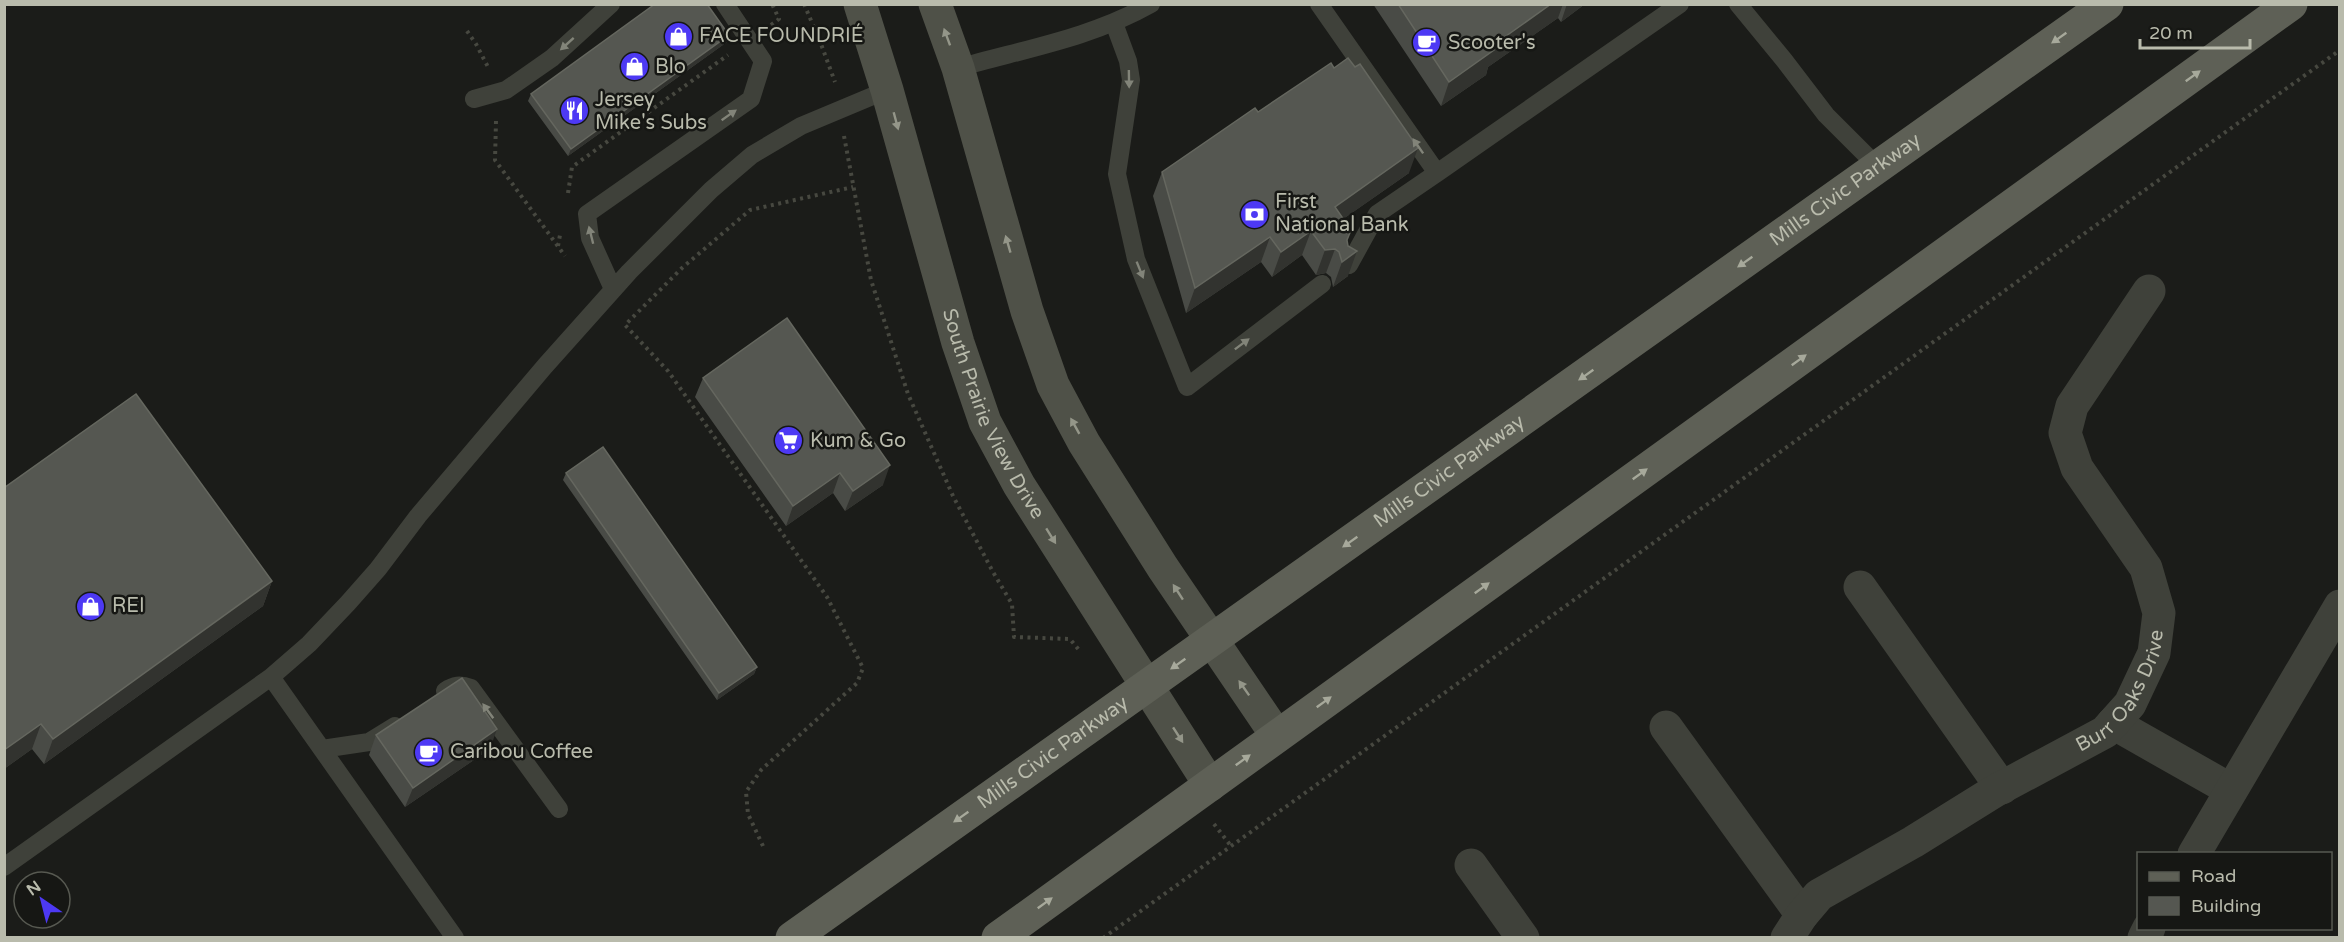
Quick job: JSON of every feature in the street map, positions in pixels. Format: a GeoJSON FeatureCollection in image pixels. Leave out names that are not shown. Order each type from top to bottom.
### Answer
{"type":"FeatureCollection","features":[{"type":"Feature","properties":{"kind":"main road","name":"Mills Civic Parkway"},"geometry":{"type":"LineString","coordinates":[[792,938],[2107,4]]}},
{"type":"Feature","properties":{"kind":"main road"},"geometry":{"type":"LineString","coordinates":[[998,938],[1209,800],[1277,736],[2291,4]]}},
{"type":"Feature","properties":{"kind":"street","name":"South Prairie View Drive"},"geometry":{"type":"LineString","coordinates":[[860,4],[887,90],[957,343],[984,422],[1019,485],[1146,686],[1209,800]]}},
{"type":"Feature","properties":{"kind":"street"},"geometry":{"type":"LineString","coordinates":[[935,4],[958,68],[1027,311],[1053,385],[1084,443],[1210,641],[1277,736]]}},
{"type":"Feature","properties":{"kind":"street","name":"Burr Oaks Drive"},"geometry":{"type":"LineString","coordinates":[[1794,926],[1820,896],[2002,788],[2105,732],[2130,704],[2154,654],[2159,613],[2146,568],[2077,468],[2065,433],[2072,406],[2149,291]]}},
{"type":"Feature","properties":{"kind":"street"},"geometry":{"type":"LineString","coordinates":[[1860,587],[2002,788]]}},
{"type":"Feature","properties":{"kind":"street"},"geometry":{"type":"LineString","coordinates":[[2195,852],[2340,606]]}},
{"type":"Feature","properties":{"kind":"street"},"geometry":{"type":"LineString","coordinates":[[2113,723],[2231,790]]}},
{"type":"Feature","properties":{"kind":"street"},"geometry":{"type":"LineString","coordinates":[[1666,727],[1794,926]]}},
{"type":"Feature","properties":{"kind":"street"},"geometry":{"type":"LineString","coordinates":[[1471,865],[1523,938]]}},
{"type":"Feature","properties":{"kind":"lane"},"geometry":{"type":"LineString","coordinates":[[474,99],[506,90],[552,58],[611,4]]}},
{"type":"Feature","properties":{"kind":"lane"},"geometry":{"type":"LineString","coordinates":[[613,289],[590,238],[586,214],[752,99],[763,61],[725,4]]}},
{"type":"Feature","properties":{"kind":"lane"},"geometry":{"type":"LineString","coordinates":[[958,68],[1078,37],[1114,23],[1151,4]]}},
{"type":"Feature","properties":{"kind":"lane"},"geometry":{"type":"LineString","coordinates":[[1319,4],[1437,173]]}},
{"type":"Feature","properties":{"kind":"lane"},"geometry":{"type":"LineString","coordinates":[[1349,265],[1377,214],[1680,4]]}},
{"type":"Feature","properties":{"kind":"lane"},"geometry":{"type":"LineString","coordinates":[[1738,4],[1826,115],[1878,167]]}},
{"type":"Feature","properties":{"kind":"lane"},"geometry":{"type":"LineString","coordinates":[[1114,23],[1128,61],[1131,80],[1117,174],[1136,259],[1187,387],[1322,284]]}},
{"type":"Feature","properties":{"kind":"lane"},"geometry":{"type":"LineString","coordinates":[[4,867],[271,677],[309,644],[378,569],[433,498],[613,289],[711,190],[752,155],[801,126],[887,90]]}},
{"type":"Feature","properties":{"kind":"lane"},"geometry":{"type":"LineString","coordinates":[[271,677],[455,938]]}},
{"type":"Feature","properties":{"kind":"lane"},"geometry":{"type":"LineString","coordinates":[[434,699],[452,686],[461,685],[471,688],[559,809]]}},
{"type":"Feature","properties":{"kind":"lane"},"geometry":{"type":"LineString","coordinates":[[322,749],[369,742],[407,717]]}},
{"type":"Feature","properties":{"kind":"path"},"geometry":{"type":"LineString","coordinates":[[566,201],[572,168],[779,19],[772,4]]}},
{"type":"Feature","properties":{"kind":"path"},"geometry":{"type":"LineString","coordinates":[[804,4],[835,82]]}},
{"type":"Feature","properties":{"kind":"path"},"geometry":{"type":"LineString","coordinates":[[467,32],[476,44],[492,76],[495,93],[495,160],[570,263]]}},
{"type":"Feature","properties":{"kind":"path"},"geometry":{"type":"LineString","coordinates":[[1103,938],[2340,50]]}},
{"type":"Feature","properties":{"kind":"path"},"geometry":{"type":"LineString","coordinates":[[850,170],[871,280],[908,394],[954,496],[1012,604],[1014,638],[1070,639]]}},
{"type":"Feature","properties":{"kind":"path"},"geometry":{"type":"LineString","coordinates":[[763,846],[748,814],[746,792],[761,770],[857,683],[863,668],[827,597],[668,371],[625,324],[682,268],[750,210],[853,187]]}},
{"type":"Feature","properties":{"kind":"path"},"geometry":{"type":"LineString","coordinates":[[558,246],[562,224]]}},
{"type":"Feature","properties":{"kind":"path"},"geometry":{"type":"LineString","coordinates":[[1209,800],[1231,846]]}},
{"type":"Feature","properties":{"kind":"building"},"geometry":{"type":"Polygon","coordinates":[[[655,4],[707,4],[729,35],[571,149],[531,94],[655,4]]]}},
{"type":"Feature","properties":{"kind":"building"},"geometry":{"type":"Polygon","coordinates":[[[1398,4],[1551,4],[1492,46],[1494,50],[1449,82],[1398,4]]]}},
{"type":"Feature","properties":{"kind":"building","name":"First National Bank"},"geometry":{"type":"Polygon","coordinates":[[[1348,58],[1355,67],[1360,64],[1418,148],[1335,207],[1351,230],[1347,240],[1348,246],[1357,251],[1342,262],[1339,252],[1335,249],[1325,250],[1311,231],[1281,252],[1270,237],[1195,288],[1162,172],[1255,108],[1258,112],[1331,63],[1334,68],[1348,58]]]}},
{"type":"Feature","properties":{"kind":"building","name":"Kum & Go"},"geometry":{"type":"Polygon","coordinates":[[[787,318],[890,465],[853,491],[840,473],[793,506],[703,378],[787,318]]]}},
{"type":"Feature","properties":{"kind":"building"},"geometry":{"type":"Polygon","coordinates":[[[136,394],[272,581],[53,739],[41,724],[4,750],[4,488],[136,394]]]}},
{"type":"Feature","properties":{"kind":"building"},"geometry":{"type":"Polygon","coordinates":[[[603,447],[757,667],[719,693],[566,473],[603,447]]]}},
{"type":"Feature","properties":{"kind":"building","name":"Caribou Coffee"},"geometry":{"type":"Polygon","coordinates":[[[462,678],[497,729],[413,788],[376,735],[462,678]]]}},
{"type":"Feature","properties":{"kind":"place","name":"FACE FOUNDRIÉ"},"geometry":{"type":"Point","coordinates":[678,36]}},
{"type":"Feature","properties":{"kind":"place","name":"Scooter's"},"geometry":{"type":"Point","coordinates":[1427,43]}},
{"type":"Feature","properties":{"kind":"place","name":"Blo"},"geometry":{"type":"Point","coordinates":[634,67]}},
{"type":"Feature","properties":{"kind":"place","name":"Jersey Mike's Subs"},"geometry":{"type":"Point","coordinates":[574,111]}},
{"type":"Feature","properties":{"kind":"place","name":"First National Bank"},"geometry":{"type":"Point","coordinates":[1254,214]}},
{"type":"Feature","properties":{"kind":"place","name":"Kum & Go"},"geometry":{"type":"Point","coordinates":[789,441]}},
{"type":"Feature","properties":{"kind":"place","name":"REI"},"geometry":{"type":"Point","coordinates":[91,606]}},
{"type":"Feature","properties":{"kind":"place","name":"Caribou Coffee"},"geometry":{"type":"Point","coordinates":[429,752]}}]}
